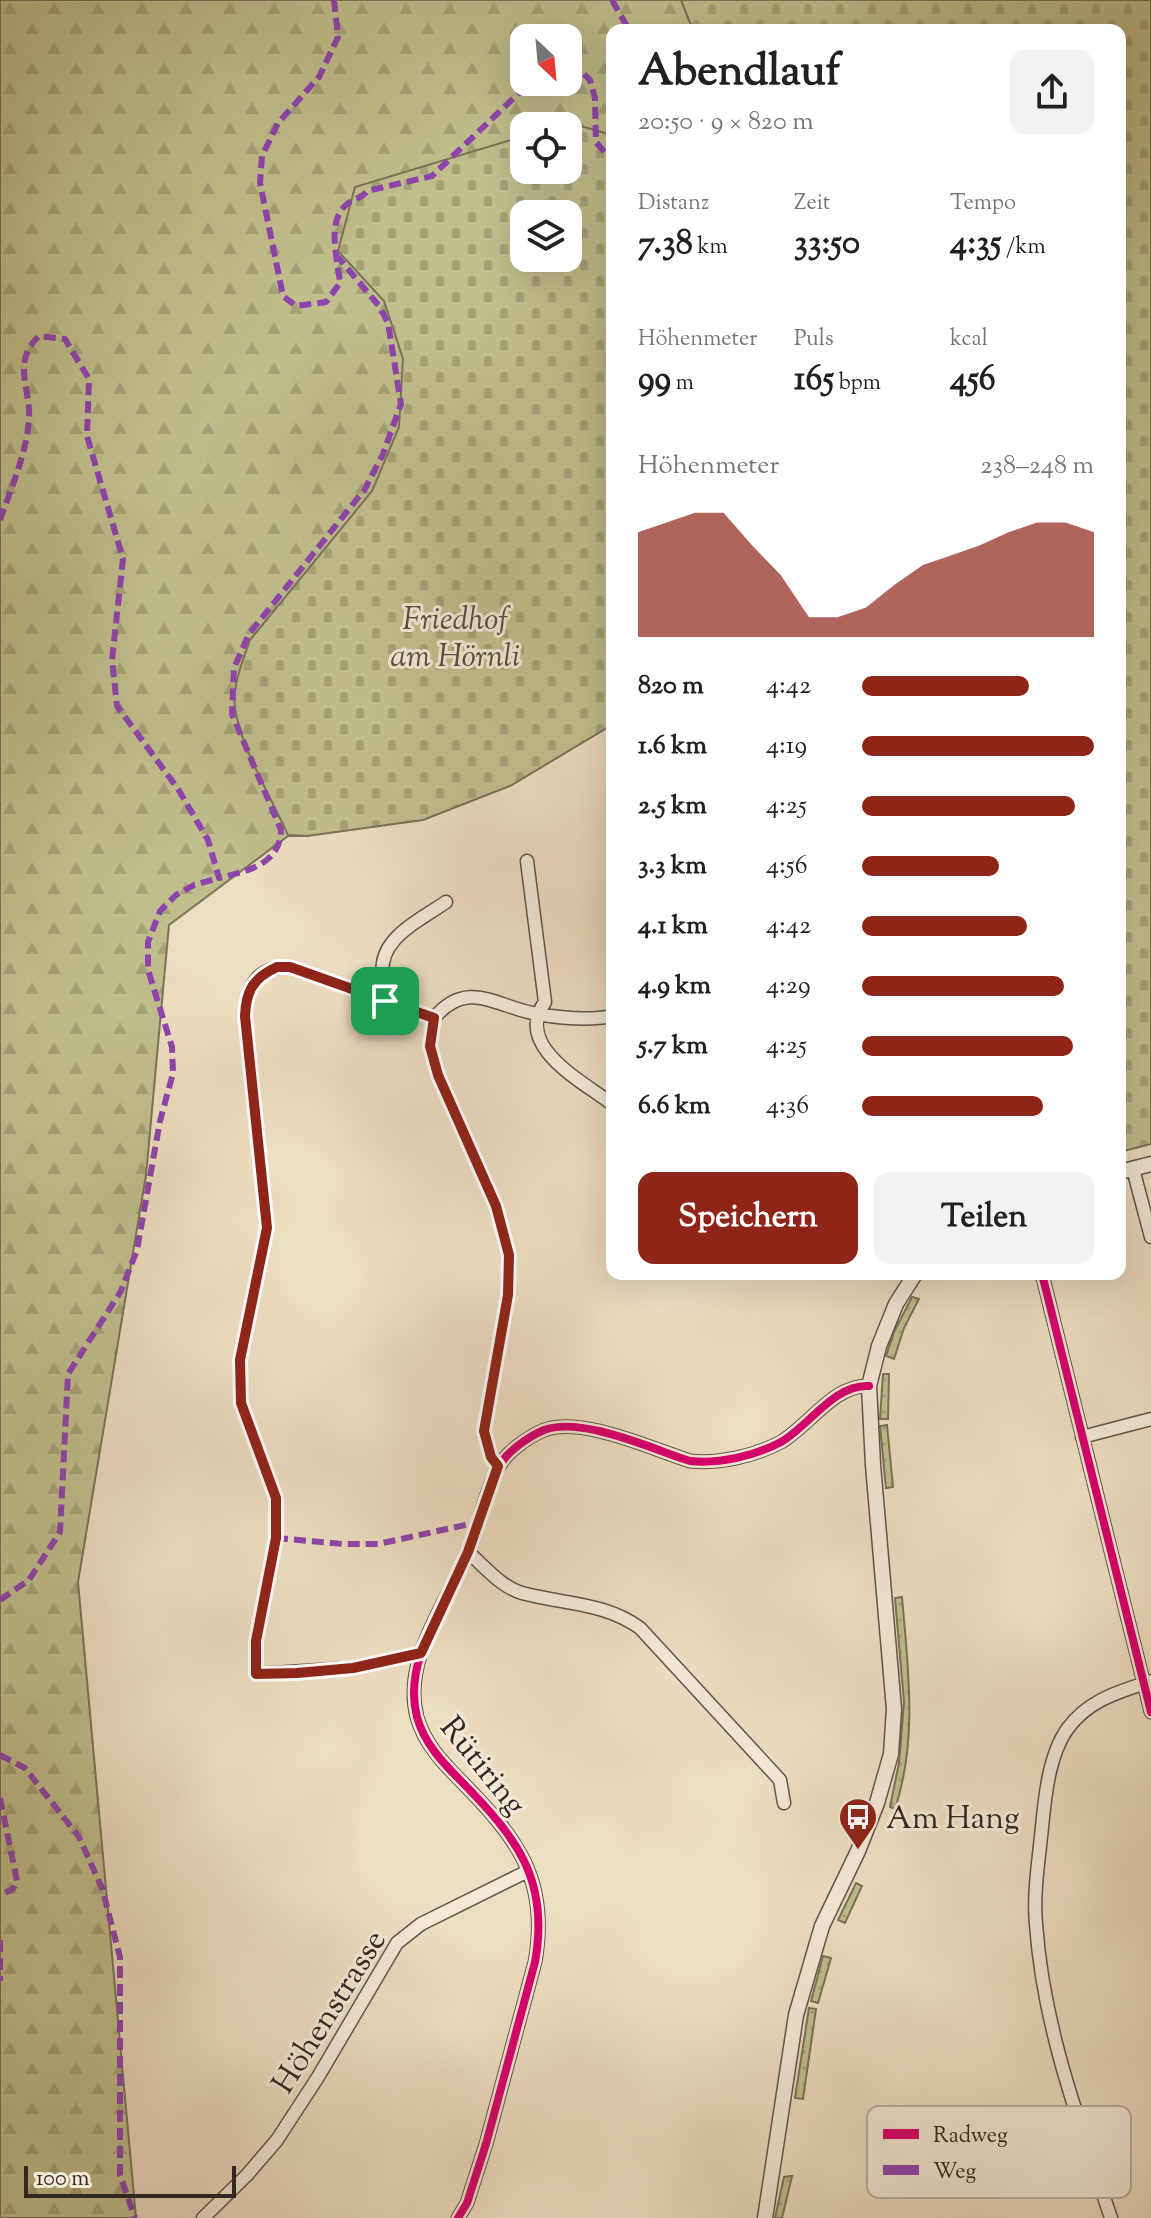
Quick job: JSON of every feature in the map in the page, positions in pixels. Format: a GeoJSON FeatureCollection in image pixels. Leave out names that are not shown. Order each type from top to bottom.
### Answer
{"type":"FeatureCollection","features":[{"type":"Feature","properties":{"kind":"street"},"geometry":{"type":"LineString","coordinates":[[527,861],[545,1002],[536,1014],[537,1033],[549,1056],[606,1099]]}},
{"type":"Feature","properties":{"kind":"street"},"geometry":{"type":"LineString","coordinates":[[385,1001],[383,963],[387,949],[397,937],[446,902]]}},
{"type":"Feature","properties":{"kind":"street"},"geometry":{"type":"LineString","coordinates":[[421,1653],[353,1668],[256,1674],[256,1641],[276,1538],[276,1498],[241,1403],[240,1360],[267,1228],[245,1016],[251,984],[263,973],[277,967],[290,967],[434,1018]]}},
{"type":"Feature","properties":{"kind":"street"},"geometry":{"type":"LineString","coordinates":[[498,1466],[491,1457],[484,1431],[508,1295],[509,1255],[496,1206],[436,1067],[430,1046],[434,1018],[443,1007],[475,995],[536,1014],[606,1017]]}},
{"type":"Feature","properties":{"kind":"street"},"geometry":{"type":"LineString","coordinates":[[1151,1164],[1127,1170],[1151,1237]]}},
{"type":"Feature","properties":{"kind":"street"},"geometry":{"type":"LineString","coordinates":[[765,2218],[796,2015],[822,1926],[858,1851],[877,1803],[891,1754],[894,1709],[869,1386],[890,1318],[911,1280]]}},
{"type":"Feature","properties":{"kind":"street"},"geometry":{"type":"LineString","coordinates":[[1043,1280],[1148,1682],[1151,1712]]}},
{"type":"Feature","properties":{"kind":"street","name":"Rütiring"},"geometry":{"type":"LineString","coordinates":[[458,2218],[467,2203],[486,2144],[535,1962],[540,1936],[539,1912],[521,1850],[497,1818],[443,1763],[427,1741],[417,1718],[412,1684],[421,1653],[468,1552],[498,1466],[516,1446],[544,1430],[570,1425],[586,1427],[690,1461],[707,1463],[757,1452],[782,1441],[843,1393],[869,1386]]}},
{"type":"Feature","properties":{"kind":"street"},"geometry":{"type":"LineString","coordinates":[[1082,1437],[1151,1419]]}},
{"type":"Feature","properties":{"kind":"street"},"geometry":{"type":"LineString","coordinates":[[468,1552],[507,1586],[522,1593],[577,1601],[630,1621],[640,1628],[780,1780],[784,1803]]}},
{"type":"Feature","properties":{"kind":"street"},"geometry":{"type":"LineString","coordinates":[[1076,2106],[1048,2018],[1035,1922],[1043,1811],[1051,1771],[1068,1729],[1099,1700],[1148,1682]]}},
{"type":"Feature","properties":{"kind":"street","name":"Höhenstrasse"},"geometry":{"type":"LineString","coordinates":[[203,2218],[277,2140],[397,1943],[421,1924],[528,1871]]}},
{"type":"Feature","properties":{"kind":"street"},"geometry":{"type":"LineString","coordinates":[[1105,2198],[1111,2218]]}},
{"type":"Feature","properties":{"kind":"green space"},"geometry":{"type":"Polygon","coordinates":[[[0,0],[681,0],[691,24],[606,24],[606,180],[582,146],[582,112],[510,112],[510,184],[529,184],[534,196],[532,200],[510,200],[510,235],[431,364],[265,786],[280,818],[307,836],[288,836],[169,925],[146,1175],[78,1582],[136,2218],[0,2218],[0,0]]]}},
{"type":"Feature","properties":{"kind":"green space"},"geometry":{"type":"Polygon","coordinates":[[[681,0],[1151,0],[1151,1144],[1126,1150],[1126,24],[691,24],[681,0]]]}},
{"type":"Feature","properties":{"kind":"green space","name":"Friedhof am Hörnli"},"geometry":{"type":"Polygon","coordinates":[[[582,126],[606,133],[606,729],[510,786],[423,820],[307,836],[288,835],[238,723],[234,700],[239,673],[250,640],[372,491],[399,427],[403,359],[384,301],[338,251],[355,187],[510,140],[510,184],[582,184],[582,126]]]}},
{"type":"Feature","properties":{"kind":"green space"},"geometry":{"type":"Polygon","coordinates":[[[912,1297],[919,1299],[904,1328],[894,1359],[886,1356],[912,1297]]]}},
{"type":"Feature","properties":{"kind":"green space"},"geometry":{"type":"Polygon","coordinates":[[[883,1374],[889,1374],[888,1419],[880,1419],[883,1374]]]}},
{"type":"Feature","properties":{"kind":"green space"},"geometry":{"type":"Polygon","coordinates":[[[887,1425],[893,1487],[886,1488],[880,1426],[887,1425]]]}},
{"type":"Feature","properties":{"kind":"green space"},"geometry":{"type":"Polygon","coordinates":[[[902,1597],[909,1730],[907,1756],[895,1809],[890,1807],[899,1763],[904,1702],[895,1598],[902,1597]]]}},
{"type":"Feature","properties":{"kind":"green space"},"geometry":{"type":"Polygon","coordinates":[[[856,1883],[862,1886],[845,1923],[838,1920],[856,1883]]]}},
{"type":"Feature","properties":{"kind":"green space"},"geometry":{"type":"Polygon","coordinates":[[[823,1956],[831,1958],[818,2003],[811,2001],[823,1956]]]}},
{"type":"Feature","properties":{"kind":"green space"},"geometry":{"type":"Polygon","coordinates":[[[809,2008],[816,2009],[803,2099],[795,2098],[809,2008]]]}},
{"type":"Feature","properties":{"kind":"green space"},"geometry":{"type":"Polygon","coordinates":[[[792,2176],[782,2218],[775,2218],[784,2177],[792,2176]]]}},
{"type":"Feature","properties":{"kind":"marked path"},"geometry":{"type":"LineString","coordinates":[[334,0],[338,37],[319,77],[278,123],[262,156],[260,183],[283,296],[296,306],[326,302],[340,283],[335,231],[336,221],[346,205],[367,191],[432,176],[516,96]]}},
{"type":"Feature","properties":{"kind":"marked path"},"geometry":{"type":"LineString","coordinates":[[612,0],[626,24]]}},
{"type":"Feature","properties":{"kind":"marked path"},"geometry":{"type":"LineString","coordinates":[[582,73],[590,80],[595,98],[596,142],[606,154]]}},
{"type":"Feature","properties":{"kind":"marked path"},"geometry":{"type":"LineString","coordinates":[[0,520],[28,431],[29,407],[24,376],[26,356],[39,336],[65,339],[89,379],[87,436],[123,559],[112,660],[117,706],[178,789],[208,840],[219,878],[251,869],[268,859],[275,851],[281,830],[232,714],[234,668],[249,634],[365,489],[383,454],[401,404],[388,323],[379,306],[338,257]]}},
{"type":"Feature","properties":{"kind":"marked path"},"geometry":{"type":"LineString","coordinates":[[0,1600],[29,1580],[60,1532],[68,1374],[121,1291],[137,1250],[160,1121],[173,1073],[172,1047],[148,970],[148,942],[160,911],[176,895],[194,885],[219,878]]}},
{"type":"Feature","properties":{"kind":"marked path"},"geometry":{"type":"LineString","coordinates":[[276,1538],[378,1544],[479,1522]]}},
{"type":"Feature","properties":{"kind":"marked path"},"geometry":{"type":"LineString","coordinates":[[0,1755],[25,1768],[79,1837],[102,1888],[120,1957],[120,2175],[135,2218]]}},
{"type":"Feature","properties":{"kind":"marked path"},"geometry":{"type":"LineString","coordinates":[[0,1798],[17,1881],[13,1889],[0,1895]]}},
{"type":"Feature","properties":{"kind":"marked path"},"geometry":{"type":"LineString","coordinates":[[0,1940],[0,1981]]}},
{"type":"Feature","properties":{"kind":"cycle path"},"geometry":{"type":"LineString","coordinates":[[421,1653],[353,1668],[256,1674],[256,1641],[276,1538],[276,1498],[241,1403],[240,1360],[267,1228],[245,1016],[251,987],[261,974],[290,967],[434,1018]]}},
{"type":"Feature","properties":{"kind":"cycle path"},"geometry":{"type":"LineString","coordinates":[[1043,1280],[1151,1712]]}},
{"type":"Feature","properties":{"kind":"cycle path"},"geometry":{"type":"LineString","coordinates":[[458,2218],[467,2203],[486,2144],[535,1962],[538,1907],[533,1883],[513,1841],[429,1744],[417,1717],[414,1696],[421,1654],[468,1553],[498,1468],[506,1456],[525,1441],[544,1430],[560,1427],[597,1430],[690,1461],[737,1458],[781,1442],[833,1399],[856,1387],[869,1386]]}},
{"type":"Feature","properties":{"kind":"place","name":"Am Hang"},"geometry":{"type":"Point","coordinates":[858,1851]}},
{"type":"Feature","properties":{"kind":"route"},"geometry":{"type":"LineString","coordinates":[[277,967],[290,967],[385,1001],[434,1018],[430,1046],[438,1075],[496,1206],[509,1255],[508,1295],[484,1431],[491,1457],[498,1466],[468,1552],[421,1653],[353,1668],[256,1674],[256,1641],[276,1538],[276,1498],[241,1403],[240,1360],[267,1228],[245,1016],[246,1000],[251,984],[263,973],[277,967]]}}]}
